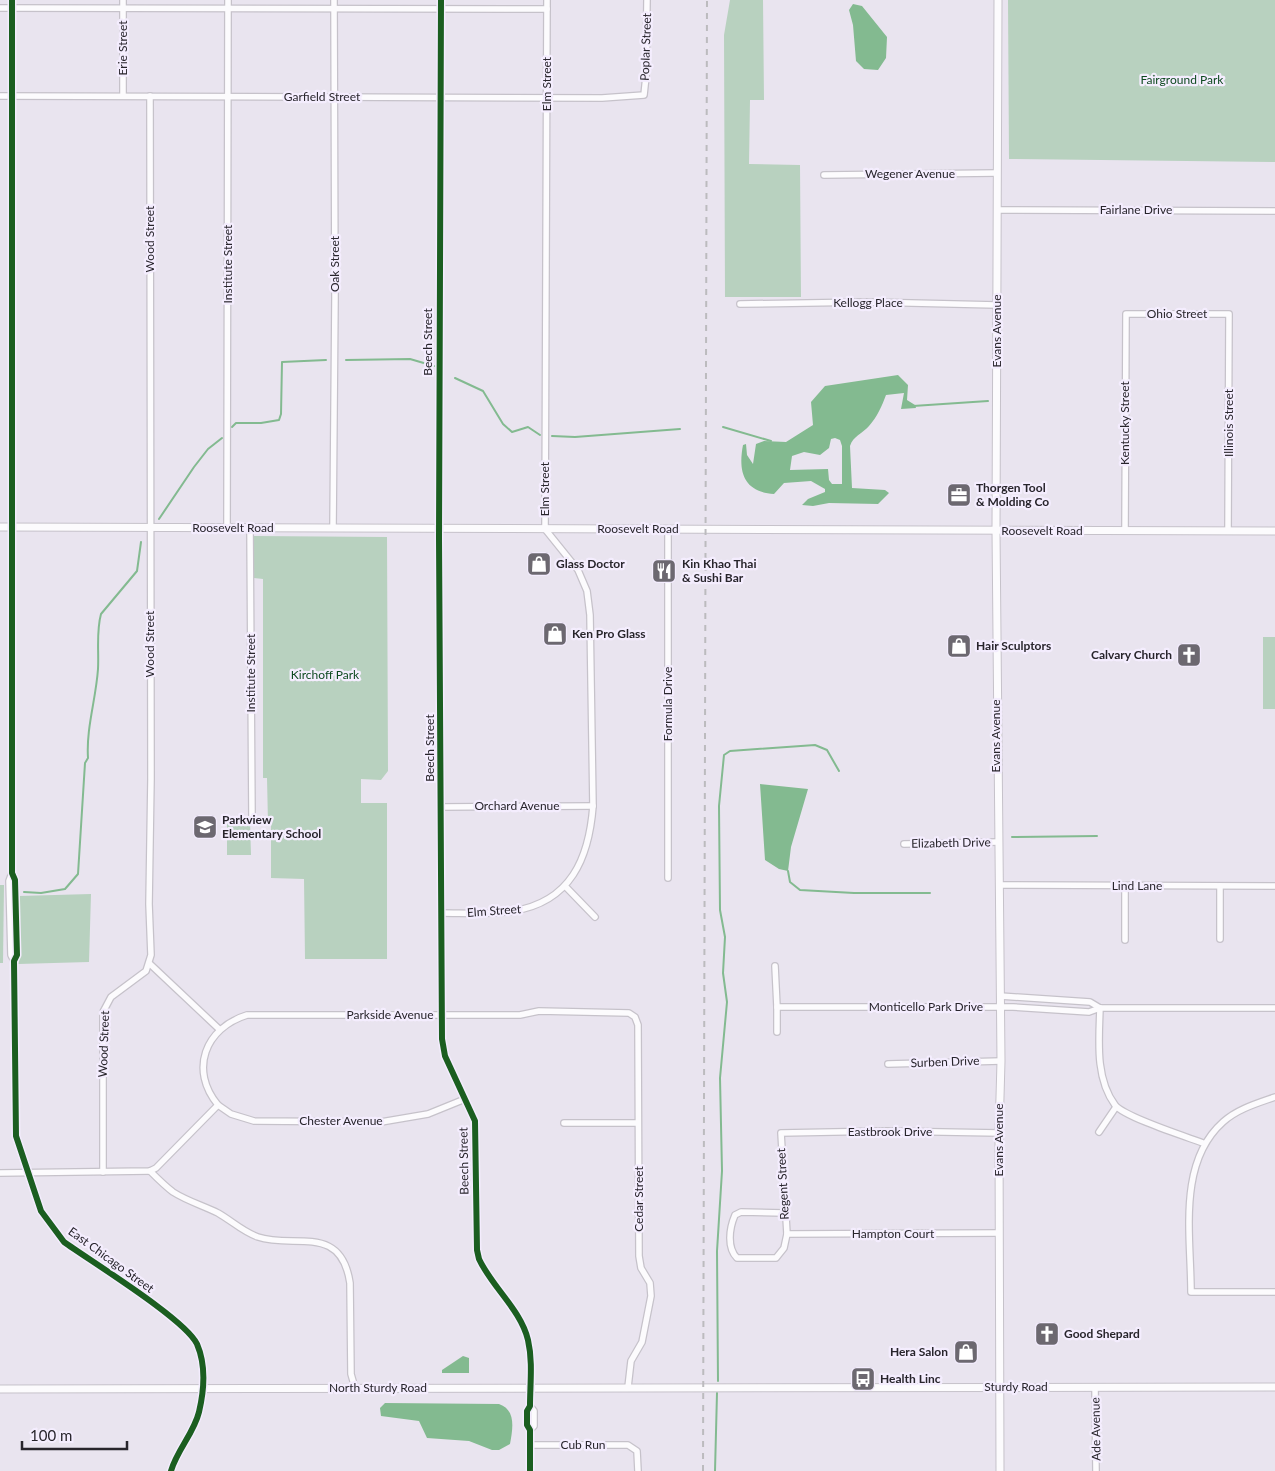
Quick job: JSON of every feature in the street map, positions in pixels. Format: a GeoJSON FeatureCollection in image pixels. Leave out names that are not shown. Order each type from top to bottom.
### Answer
{"type":"FeatureCollection","features":[{"type":"Feature","properties":{"kind":"street","name":"East Chicago Street"},"geometry":{"type":"LineString","coordinates":[[12,0],[12,873],[15,880],[17,946],[14,961],[14,1120],[18,1147],[41,1211],[64,1242],[186,1329],[197,1345],[201,1356],[204,1388],[196,1422],[171,1471]]}},
{"type":"Feature","properties":{"kind":"street","name":"Erie Street"},"geometry":{"type":"LineString","coordinates":[[123,0],[123,96]]}},
{"type":"Feature","properties":{"kind":"street","name":"Institute Street"},"geometry":{"type":"LineString","coordinates":[[227,528],[228,0]]}},
{"type":"Feature","properties":{"kind":"street","name":"Oak Street"},"geometry":{"type":"LineString","coordinates":[[333,528],[336,97],[334,0]]}},
{"type":"Feature","properties":{"kind":"street","name":"Beech Street"},"geometry":{"type":"LineString","coordinates":[[441,0],[439,529],[442,1039],[446,1056],[472,1114],[476,1128],[476,1250],[482,1266],[526,1335],[531,1360],[530,1406],[534,1411],[534,1426],[530,1430],[530,1471]]}},
{"type":"Feature","properties":{"kind":"street","name":"Elm Street"},"geometry":{"type":"LineString","coordinates":[[441,913],[522,910],[541,902],[564,886],[585,855],[591,831],[593,806],[590,615],[587,591],[578,570],[545,529],[547,0]]}},
{"type":"Feature","properties":{"kind":"street","name":"Poplar Street"},"geometry":{"type":"LineString","coordinates":[[644,95],[647,0]]}},
{"type":"Feature","properties":{"kind":"street","name":"Evans Avenue"},"geometry":{"type":"LineString","coordinates":[[998,0],[996,530],[1001,1060],[999,1133],[1000,1471]]}},
{"type":"Feature","properties":{"kind":"street"},"geometry":{"type":"LineString","coordinates":[[0,8],[547,8]]}},
{"type":"Feature","properties":{"kind":"street","name":"Garfield Street"},"geometry":{"type":"LineString","coordinates":[[0,96],[602,98],[644,95]]}},
{"type":"Feature","properties":{"kind":"street","name":"Wood Street"},"geometry":{"type":"LineString","coordinates":[[103,1172],[103,1012],[111,998],[141,976],[150,964],[150,96]]}},
{"type":"Feature","properties":{"kind":"street","name":"Wegener Avenue"},"geometry":{"type":"LineString","coordinates":[[824,175],[997,173]]}},
{"type":"Feature","properties":{"kind":"street","name":"Fairlane Drive"},"geometry":{"type":"LineString","coordinates":[[998,210],[1275,211]]}},
{"type":"Feature","properties":{"kind":"street","name":"Kellogg Place"},"geometry":{"type":"LineString","coordinates":[[740,304],[868,302],[997,305]]}},
{"type":"Feature","properties":{"kind":"street","name":"Ohio Street"},"geometry":{"type":"LineString","coordinates":[[1126,314],[1229,314]]}},
{"type":"Feature","properties":{"kind":"street","name":"Kentucky Street"},"geometry":{"type":"LineString","coordinates":[[1125,531],[1126,314]]}},
{"type":"Feature","properties":{"kind":"street","name":"Illinois Street"},"geometry":{"type":"LineString","coordinates":[[1228,531],[1229,314]]}},
{"type":"Feature","properties":{"kind":"street","name":"Roosevelt Road"},"geometry":{"type":"LineString","coordinates":[[0,527],[1275,531]]}},
{"type":"Feature","properties":{"kind":"street","name":"Institute Street"},"geometry":{"type":"LineString","coordinates":[[250,528],[252,819]]}},
{"type":"Feature","properties":{"kind":"street","name":"Formula Drive"},"geometry":{"type":"LineString","coordinates":[[668,529],[668,878]]}},
{"type":"Feature","properties":{"kind":"street","name":"Orchard Avenue"},"geometry":{"type":"LineString","coordinates":[[441,807],[593,806]]}},
{"type":"Feature","properties":{"kind":"street","name":"Elizabeth Drive"},"geometry":{"type":"LineString","coordinates":[[904,844],[998,842]]}},
{"type":"Feature","properties":{"kind":"street","name":"Lind Lane"},"geometry":{"type":"LineString","coordinates":[[998,885],[1125,887],[1275,886]]}},
{"type":"Feature","properties":{"kind":"street"},"geometry":{"type":"LineString","coordinates":[[564,886],[595,917]]}},
{"type":"Feature","properties":{"kind":"street"},"geometry":{"type":"LineString","coordinates":[[1220,886],[1220,939]]}},
{"type":"Feature","properties":{"kind":"street"},"geometry":{"type":"LineString","coordinates":[[1125,887],[1125,940]]}},
{"type":"Feature","properties":{"kind":"street"},"geometry":{"type":"LineString","coordinates":[[0,1173],[150,1171],[162,1163],[218,1105],[206,1088],[203,1066],[208,1046],[219,1029],[150,964]]}},
{"type":"Feature","properties":{"kind":"street"},"geometry":{"type":"LineString","coordinates":[[775,966],[777,1032]]}},
{"type":"Feature","properties":{"kind":"street","name":"Monticello Park Drive"},"geometry":{"type":"LineString","coordinates":[[1000,996],[1090,1002],[1100,1008]]}},
{"type":"Feature","properties":{"kind":"street","name":"Monticello Park Drive"},"geometry":{"type":"LineString","coordinates":[[777,1007],[1000,1008],[1089,1012],[1100,1008],[1275,1008]]}},
{"type":"Feature","properties":{"kind":"street"},"geometry":{"type":"LineString","coordinates":[[1100,1008],[1101,1074],[1116,1107],[1137,1118],[1203,1143]]}},
{"type":"Feature","properties":{"kind":"street","name":"Parkside Avenue"},"geometry":{"type":"LineString","coordinates":[[219,1029],[239,1018],[255,1014],[520,1015],[539,1011],[624,1012]]}},
{"type":"Feature","properties":{"kind":"street","name":"Cedar Street"},"geometry":{"type":"LineString","coordinates":[[624,1012],[636,1017],[638,1025],[639,1256],[652,1291],[642,1342],[629,1367],[628,1387]]}},
{"type":"Feature","properties":{"kind":"street","name":"Surben Drive"},"geometry":{"type":"LineString","coordinates":[[888,1064],[1001,1060]]}},
{"type":"Feature","properties":{"kind":"street"},"geometry":{"type":"LineString","coordinates":[[1275,1097],[1248,1107],[1224,1121],[1203,1143],[1195,1166],[1190,1193],[1191,1292],[1275,1292]]}},
{"type":"Feature","properties":{"kind":"street","name":"Chester Avenue"},"geometry":{"type":"LineString","coordinates":[[218,1105],[237,1117],[254,1121],[381,1122],[428,1114],[465,1099]]}},
{"type":"Feature","properties":{"kind":"street"},"geometry":{"type":"LineString","coordinates":[[1100,1132],[1116,1107]]}},
{"type":"Feature","properties":{"kind":"street"},"geometry":{"type":"LineString","coordinates":[[564,1123],[638,1124]]}},
{"type":"Feature","properties":{"kind":"street","name":"Eastbrook Drive"},"geometry":{"type":"LineString","coordinates":[[781,1133],[886,1131],[999,1133]]}},
{"type":"Feature","properties":{"kind":"street","name":"Regent Street"},"geometry":{"type":"LineString","coordinates":[[781,1133],[784,1213],[787,1234]]}},
{"type":"Feature","properties":{"kind":"street"},"geometry":{"type":"LineString","coordinates":[[150,1171],[174,1193],[218,1214],[257,1237],[274,1240],[310,1240],[326,1246],[338,1255],[347,1268],[350,1282],[351,1374],[355,1388]]}},
{"type":"Feature","properties":{"kind":"street"},"geometry":{"type":"LineString","coordinates":[[784,1213],[741,1212],[734,1215],[730,1237],[731,1252],[737,1258],[776,1258],[784,1248],[787,1234]]}},
{"type":"Feature","properties":{"kind":"street","name":"Hampton Court"},"geometry":{"type":"LineString","coordinates":[[787,1234],[999,1233]]}},
{"type":"Feature","properties":{"kind":"street","name":"North Sturdy Road"},"geometry":{"type":"LineString","coordinates":[[0,1389],[757,1387]]}},
{"type":"Feature","properties":{"kind":"street","name":"Sturdy Road"},"geometry":{"type":"LineString","coordinates":[[757,1387],[1275,1387]]}},
{"type":"Feature","properties":{"kind":"street","name":"Ade Avenue"},"geometry":{"type":"LineString","coordinates":[[1095,1387],[1096,1471]]}},
{"type":"Feature","properties":{"kind":"street","name":"Cub Run"},"geometry":{"type":"LineString","coordinates":[[530,1445],[624,1445],[634,1448],[638,1454],[638,1471]]}},
{"type":"Feature","properties":{"kind":"green space"},"geometry":{"type":"Polygon","coordinates":[[[730,0],[763,0],[764,100],[750,100],[749,164],[800,165],[801,297],[725,297],[724,35],[730,0]]]}},
{"type":"Feature","properties":{"kind":"green space","name":"Fairground Park"},"geometry":{"type":"Polygon","coordinates":[[[1008,0],[1275,0],[1275,162],[1009,159],[1008,0]]]}},
{"type":"Feature","properties":{"kind":"green space","name":"Kirchoff Park"},"geometry":{"type":"Polygon","coordinates":[[[254,536],[387,537],[388,771],[381,780],[361,779],[361,803],[387,803],[387,959],[305,959],[304,879],[271,878],[271,823],[268,823],[267,778],[263,778],[263,579],[254,578],[254,536]]]}},
{"type":"Feature","properties":{"kind":"green space"},"geometry":{"type":"Polygon","coordinates":[[[1263,637],[1275,637],[1275,709],[1263,709],[1263,637]]]}},
{"type":"Feature","properties":{"kind":"green space"},"geometry":{"type":"Polygon","coordinates":[[[227,821],[250,821],[251,855],[227,855],[227,821]]]}},
{"type":"Feature","properties":{"kind":"green space"},"geometry":{"type":"Polygon","coordinates":[[[0,885],[4,885],[3,963],[0,963],[0,885]]]}},
{"type":"Feature","properties":{"kind":"green space"},"geometry":{"type":"Polygon","coordinates":[[[91,894],[89,962],[18,964],[20,957],[19,896],[91,894]]]}},
{"type":"Feature","properties":{"kind":"shaded area"},"geometry":{"type":"Polygon","coordinates":[[[853,4],[862,6],[887,37],[886,58],[878,70],[864,69],[856,61],[853,25],[849,10],[853,4]]]}},
{"type":"Feature","properties":{"kind":"shaded area"},"geometry":{"type":"Polygon","coordinates":[[[898,375],[908,385],[907,400],[915,405],[916,408],[901,409],[904,393],[886,395],[874,419],[853,440],[850,446],[852,488],[885,490],[889,493],[878,504],[829,503],[813,506],[802,505],[808,499],[825,492],[825,489],[811,481],[784,483],[774,494],[755,489],[745,479],[741,463],[743,445],[746,444],[747,455],[753,464],[756,444],[764,441],[786,442],[813,425],[811,402],[825,386],[898,375]],[[831,439],[829,448],[820,455],[804,452],[792,456],[790,470],[828,469],[829,480],[832,484],[842,484],[842,446],[840,440],[831,439]]]}},
{"type":"Feature","properties":{"kind":"shaded area"},"geometry":{"type":"Polygon","coordinates":[[[760,784],[808,789],[791,847],[788,871],[779,869],[765,860],[760,784]]]}},
{"type":"Feature","properties":{"kind":"shaded area"},"geometry":{"type":"Polygon","coordinates":[[[463,1356],[469,1358],[469,1373],[442,1373],[442,1370],[463,1356]]]}},
{"type":"Feature","properties":{"kind":"shaded area"},"geometry":{"type":"Polygon","coordinates":[[[385,1403],[499,1404],[511,1415],[512,1432],[510,1444],[499,1450],[492,1450],[469,1441],[427,1438],[419,1421],[381,1416],[380,1408],[385,1403]]]}},
{"type":"Feature","properties":{"kind":"waterway"},"geometry":{"type":"LineString","coordinates":[[346,360],[410,359],[434,366]]}},
{"type":"Feature","properties":{"kind":"waterway"},"geometry":{"type":"LineString","coordinates":[[232,427],[236,423],[261,423],[279,420],[281,414],[282,362],[326,360]]}},
{"type":"Feature","properties":{"kind":"waterway"},"geometry":{"type":"LineString","coordinates":[[455,378],[483,391],[503,424],[512,432],[528,427],[540,435]]}},
{"type":"Feature","properties":{"kind":"waterway"},"geometry":{"type":"LineString","coordinates":[[913,406],[988,401]]}},
{"type":"Feature","properties":{"kind":"waterway"},"geometry":{"type":"LineString","coordinates":[[723,427],[771,441]]}},
{"type":"Feature","properties":{"kind":"waterway"},"geometry":{"type":"LineString","coordinates":[[552,436],[575,437],[680,429]]}},
{"type":"Feature","properties":{"kind":"waterway"},"geometry":{"type":"LineString","coordinates":[[159,519],[194,467],[208,449],[222,438]]}},
{"type":"Feature","properties":{"kind":"waterway"},"geometry":{"type":"LineString","coordinates":[[24,892],[41,893],[65,889],[78,874],[85,763],[88,758],[88,736],[98,669],[99,621],[101,614],[137,571],[141,542]]}},
{"type":"Feature","properties":{"kind":"waterway"},"geometry":{"type":"LineString","coordinates":[[718,1381],[717,1251],[722,1171],[720,1078],[727,1002],[723,973],[725,937],[720,910],[719,806],[724,755],[730,751],[815,745],[827,750],[839,771]]}},
{"type":"Feature","properties":{"kind":"waterway"},"geometry":{"type":"LineString","coordinates":[[1012,837],[1097,836]]}},
{"type":"Feature","properties":{"kind":"waterway"},"geometry":{"type":"LineString","coordinates":[[788,871],[790,882],[800,890],[854,893],[930,893]]}},
{"type":"Feature","properties":{"kind":"waterway"},"geometry":{"type":"LineString","coordinates":[[715,1471],[717,1393]]}},
{"type":"Feature","properties":{"kind":"railway"},"geometry":{"type":"LineString","coordinates":[[703,1471],[707,0]]}},
{"type":"Feature","properties":{"kind":"cycle path"},"geometry":{"type":"LineString","coordinates":[[12,0],[12,873],[15,880],[17,955],[14,961],[16,1136],[41,1211],[64,1242],[157,1306],[189,1333],[197,1344],[203,1369],[201,1404],[197,1420],[171,1471]]}},
{"type":"Feature","properties":{"kind":"cycle path"},"geometry":{"type":"LineString","coordinates":[[441,0],[439,537],[442,1039],[445,1056],[475,1121],[477,1250],[479,1259],[519,1319],[530,1348],[530,1406],[527,1411],[527,1425],[530,1430],[530,1471]]}},
{"type":"Feature","properties":{"kind":"place","name":"Thorgen Tool & Molding Co"},"geometry":{"type":"Point","coordinates":[959,495]}},
{"type":"Feature","properties":{"kind":"place","name":"Glass Doctor"},"geometry":{"type":"Point","coordinates":[539,564]}},
{"type":"Feature","properties":{"kind":"place","name":"Kin Khao Thai & Sushi Bar"},"geometry":{"type":"Point","coordinates":[664,571]}},
{"type":"Feature","properties":{"kind":"place","name":"Ken Pro Glass"},"geometry":{"type":"Point","coordinates":[555,634]}},
{"type":"Feature","properties":{"kind":"place","name":"Hair Sculptors"},"geometry":{"type":"Point","coordinates":[959,646]}},
{"type":"Feature","properties":{"kind":"place","name":"Calvary Church"},"geometry":{"type":"Point","coordinates":[1189,655]}},
{"type":"Feature","properties":{"kind":"place","name":"Parkview Elementary School"},"geometry":{"type":"Point","coordinates":[205,827]}},
{"type":"Feature","properties":{"kind":"place","name":"Good Shepard"},"geometry":{"type":"Point","coordinates":[1047,1334]}},
{"type":"Feature","properties":{"kind":"place","name":"Hera Salon"},"geometry":{"type":"Point","coordinates":[966,1352]}},
{"type":"Feature","properties":{"kind":"place","name":"Health Linc"},"geometry":{"type":"Point","coordinates":[863,1379]}}]}
